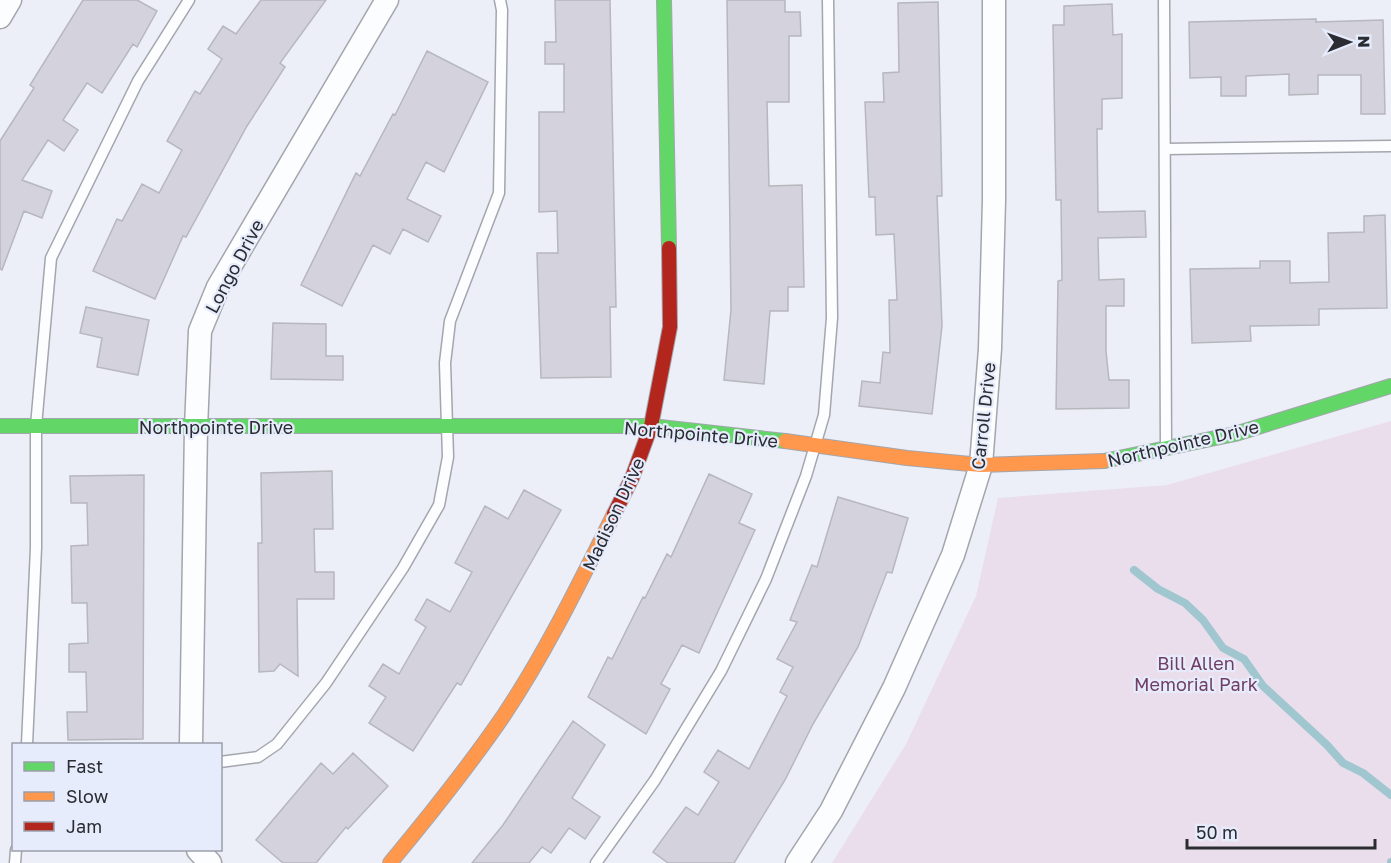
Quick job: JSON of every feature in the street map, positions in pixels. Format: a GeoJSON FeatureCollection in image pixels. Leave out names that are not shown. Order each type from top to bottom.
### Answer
{"type":"FeatureCollection","features":[{"type":"Feature","properties":{"kind":"street"},"geometry":{"type":"LineString","coordinates":[[0,17],[10,0]]}},
{"type":"Feature","properties":{"kind":"street","name":"Longo Drive"},"geometry":{"type":"LineString","coordinates":[[192,743],[196,428],[200,331],[218,287],[387,0]]}},
{"type":"Feature","properties":{"kind":"street","name":"Madison Drive"},"geometry":{"type":"LineString","coordinates":[[390,863],[437,807],[505,713],[573,596],[632,478],[651,426],[670,327],[664,0]]}},
{"type":"Feature","properties":{"kind":"street","name":"Carroll Drive"},"geometry":{"type":"LineString","coordinates":[[797,863],[831,811],[894,688],[953,555],[981,465],[990,349],[994,200],[994,0]]}},
{"type":"Feature","properties":{"kind":"street","name":"Northpointe Drive"},"geometry":{"type":"LineString","coordinates":[[0,426],[196,428],[651,426],[981,465],[1097,462],[1166,450],[1235,434],[1391,386]]}},
{"type":"Feature","properties":{"kind":"street"},"geometry":{"type":"LineString","coordinates":[[200,851],[210,863]]}},
{"type":"Feature","properties":{"kind":"lane"},"geometry":{"type":"LineString","coordinates":[[27,743],[36,548],[36,426],[51,258],[138,81],[189,0]]}},
{"type":"Feature","properties":{"kind":"lane"},"geometry":{"type":"LineString","coordinates":[[222,762],[258,757],[277,744],[326,683],[403,568],[439,505],[448,457],[449,428],[445,363],[450,321],[500,193],[502,10],[500,0]]}},
{"type":"Feature","properties":{"kind":"lane"},"geometry":{"type":"LineString","coordinates":[[596,863],[655,780],[721,670],[766,579],[806,476],[824,415],[832,318],[828,0]]}},
{"type":"Feature","properties":{"kind":"lane"},"geometry":{"type":"LineString","coordinates":[[1164,0],[1166,450]]}},
{"type":"Feature","properties":{"kind":"lane"},"geometry":{"type":"LineString","coordinates":[[1165,149],[1391,146]]}},
{"type":"Feature","properties":{"kind":"green space","name":"Bill Allen Memorial Park"},"geometry":{"type":"Polygon","coordinates":[[[1391,421],[1391,863],[832,863],[906,744],[976,596],[998,498],[1167,485],[1391,421]]]}},
{"type":"Feature","properties":{"kind":"building"},"geometry":{"type":"Polygon","coordinates":[[[83,0],[137,0],[157,11],[137,47],[133,44],[102,93],[87,83],[63,120],[78,130],[64,151],[48,140],[22,180],[52,191],[42,218],[24,211],[2,270],[0,269],[0,141],[34,88],[30,85],[83,0]]]}},
{"type":"Feature","properties":{"kind":"building"},"geometry":{"type":"Polygon","coordinates":[[[261,0],[326,0],[280,63],[285,67],[247,126],[186,237],[183,236],[155,299],[93,271],[117,219],[122,221],[142,184],[159,193],[182,150],[167,141],[195,91],[200,94],[222,59],[208,49],[223,26],[236,34],[261,0]]]}},
{"type":"Feature","properties":{"kind":"building"},"geometry":{"type":"Polygon","coordinates":[[[555,0],[610,0],[616,307],[610,307],[611,377],[541,378],[537,253],[558,253],[557,211],[539,212],[539,112],[564,112],[564,64],[545,64],[545,42],[556,42],[555,0]]]}},
{"type":"Feature","properties":{"kind":"building"},"geometry":{"type":"Polygon","coordinates":[[[727,0],[785,0],[785,12],[800,12],[801,36],[789,36],[789,102],[767,102],[769,186],[802,185],[804,287],[788,287],[788,311],[770,311],[764,384],[724,380],[731,310],[727,0]]]}},
{"type":"Feature","properties":{"kind":"building"},"geometry":{"type":"Polygon","coordinates":[[[938,2],[942,196],[937,196],[942,326],[932,414],[859,406],[862,381],[880,383],[883,352],[890,353],[889,300],[897,300],[894,234],[876,235],[875,197],[869,197],[865,102],[884,102],[883,73],[899,72],[898,3],[938,2]]]}},
{"type":"Feature","properties":{"kind":"building"},"geometry":{"type":"Polygon","coordinates":[[[1112,4],[1113,35],[1122,34],[1122,98],[1102,99],[1102,129],[1097,129],[1098,212],[1145,211],[1146,237],[1098,238],[1099,280],[1124,279],[1124,306],[1106,306],[1106,351],[1109,380],[1129,380],[1129,408],[1056,409],[1058,281],[1062,280],[1061,200],[1056,200],[1053,25],[1064,25],[1064,6],[1112,4]]]}},
{"type":"Feature","properties":{"kind":"building"},"geometry":{"type":"Polygon","coordinates":[[[1316,19],[1316,22],[1383,20],[1385,114],[1361,114],[1361,75],[1318,75],[1318,94],[1289,95],[1289,74],[1246,76],[1246,96],[1221,96],[1221,77],[1190,78],[1189,22],[1316,19]]]}},
{"type":"Feature","properties":{"kind":"building"},"geometry":{"type":"Polygon","coordinates":[[[427,51],[488,82],[444,172],[426,162],[407,199],[441,216],[428,242],[403,229],[390,254],[373,245],[342,306],[301,285],[356,173],[360,176],[393,114],[395,115],[427,51]]]}},
{"type":"Feature","properties":{"kind":"building"},"geometry":{"type":"Polygon","coordinates":[[[1385,215],[1387,308],[1319,309],[1319,325],[1250,326],[1251,341],[1192,343],[1190,269],[1260,268],[1260,261],[1290,261],[1290,283],[1329,282],[1328,233],[1364,232],[1364,216],[1385,215]]]}},
{"type":"Feature","properties":{"kind":"building"},"geometry":{"type":"Polygon","coordinates":[[[86,307],[149,320],[138,375],[97,367],[102,338],[80,333],[86,307]]]}},
{"type":"Feature","properties":{"kind":"building"},"geometry":{"type":"Polygon","coordinates":[[[273,323],[326,324],[326,356],[343,356],[343,380],[271,379],[273,323]]]}},
{"type":"Feature","properties":{"kind":"building"},"geometry":{"type":"Polygon","coordinates":[[[332,471],[333,529],[314,529],[315,572],[334,572],[334,599],[297,599],[298,676],[280,664],[274,671],[259,672],[258,543],[262,543],[261,473],[332,471]]]}},
{"type":"Feature","properties":{"kind":"building"},"geometry":{"type":"Polygon","coordinates":[[[709,474],[752,494],[739,523],[755,530],[699,653],[682,645],[661,684],[670,689],[646,734],[588,697],[608,657],[612,659],[667,554],[671,557],[709,474]]]}},
{"type":"Feature","properties":{"kind":"building"},"geometry":{"type":"Polygon","coordinates":[[[144,475],[143,739],[68,740],[67,712],[87,712],[86,672],[69,672],[69,644],[88,643],[87,603],[72,603],[71,546],[88,545],[87,503],[71,503],[70,476],[144,475]]]}},
{"type":"Feature","properties":{"kind":"building"},"geometry":{"type":"Polygon","coordinates":[[[524,490],[561,510],[461,685],[457,683],[413,751],[369,723],[386,697],[369,686],[383,664],[399,674],[426,627],[415,620],[427,599],[450,612],[472,572],[455,563],[485,506],[508,519],[524,490]]]}},
{"type":"Feature","properties":{"kind":"building"},"geometry":{"type":"Polygon","coordinates":[[[838,497],[908,518],[892,573],[887,572],[858,647],[813,724],[785,780],[734,863],[668,863],[653,852],[686,807],[698,815],[719,782],[704,772],[718,750],[749,769],[787,696],[780,692],[793,667],[777,659],[797,622],[790,620],[812,565],[817,567],[838,497]]]}},
{"type":"Feature","properties":{"kind":"building"},"geometry":{"type":"Polygon","coordinates":[[[573,721],[605,745],[572,798],[600,817],[585,839],[569,828],[551,853],[542,847],[529,863],[472,863],[503,825],[573,721]]]}},
{"type":"Feature","properties":{"kind":"building"},"geometry":{"type":"Polygon","coordinates":[[[353,753],[388,786],[348,829],[346,827],[316,863],[283,863],[256,840],[321,763],[333,774],[353,753]]]}},
{"type":"Feature","properties":{"kind":"waterway"},"geometry":{"type":"LineString","coordinates":[[1134,570],[1158,589],[1185,603],[1203,620],[1223,648],[1244,659],[1263,686],[1327,745],[1343,763],[1363,773],[1391,795]]}},
{"type":"Feature","properties":{"kind":"traffic: fast"},"geometry":{"type":"LineString","coordinates":[[664,0],[669,248]]}},
{"type":"Feature","properties":{"kind":"traffic: fast"},"geometry":{"type":"LineString","coordinates":[[1104,461],[1235,434],[1391,386]]}},
{"type":"Feature","properties":{"kind":"traffic: fast"},"geometry":{"type":"LineString","coordinates":[[0,426],[651,426],[785,441]]}},
{"type":"Feature","properties":{"kind":"traffic: slow"},"geometry":{"type":"LineString","coordinates":[[785,441],[907,458],[981,465],[1104,461]]}},
{"type":"Feature","properties":{"kind":"traffic: slow"},"geometry":{"type":"LineString","coordinates":[[390,863],[463,772],[504,715],[562,616],[614,514]]}},
{"type":"Feature","properties":{"kind":"traffic: jam"},"geometry":{"type":"LineString","coordinates":[[614,514],[632,478],[651,426],[670,327],[669,248]]}}]}
